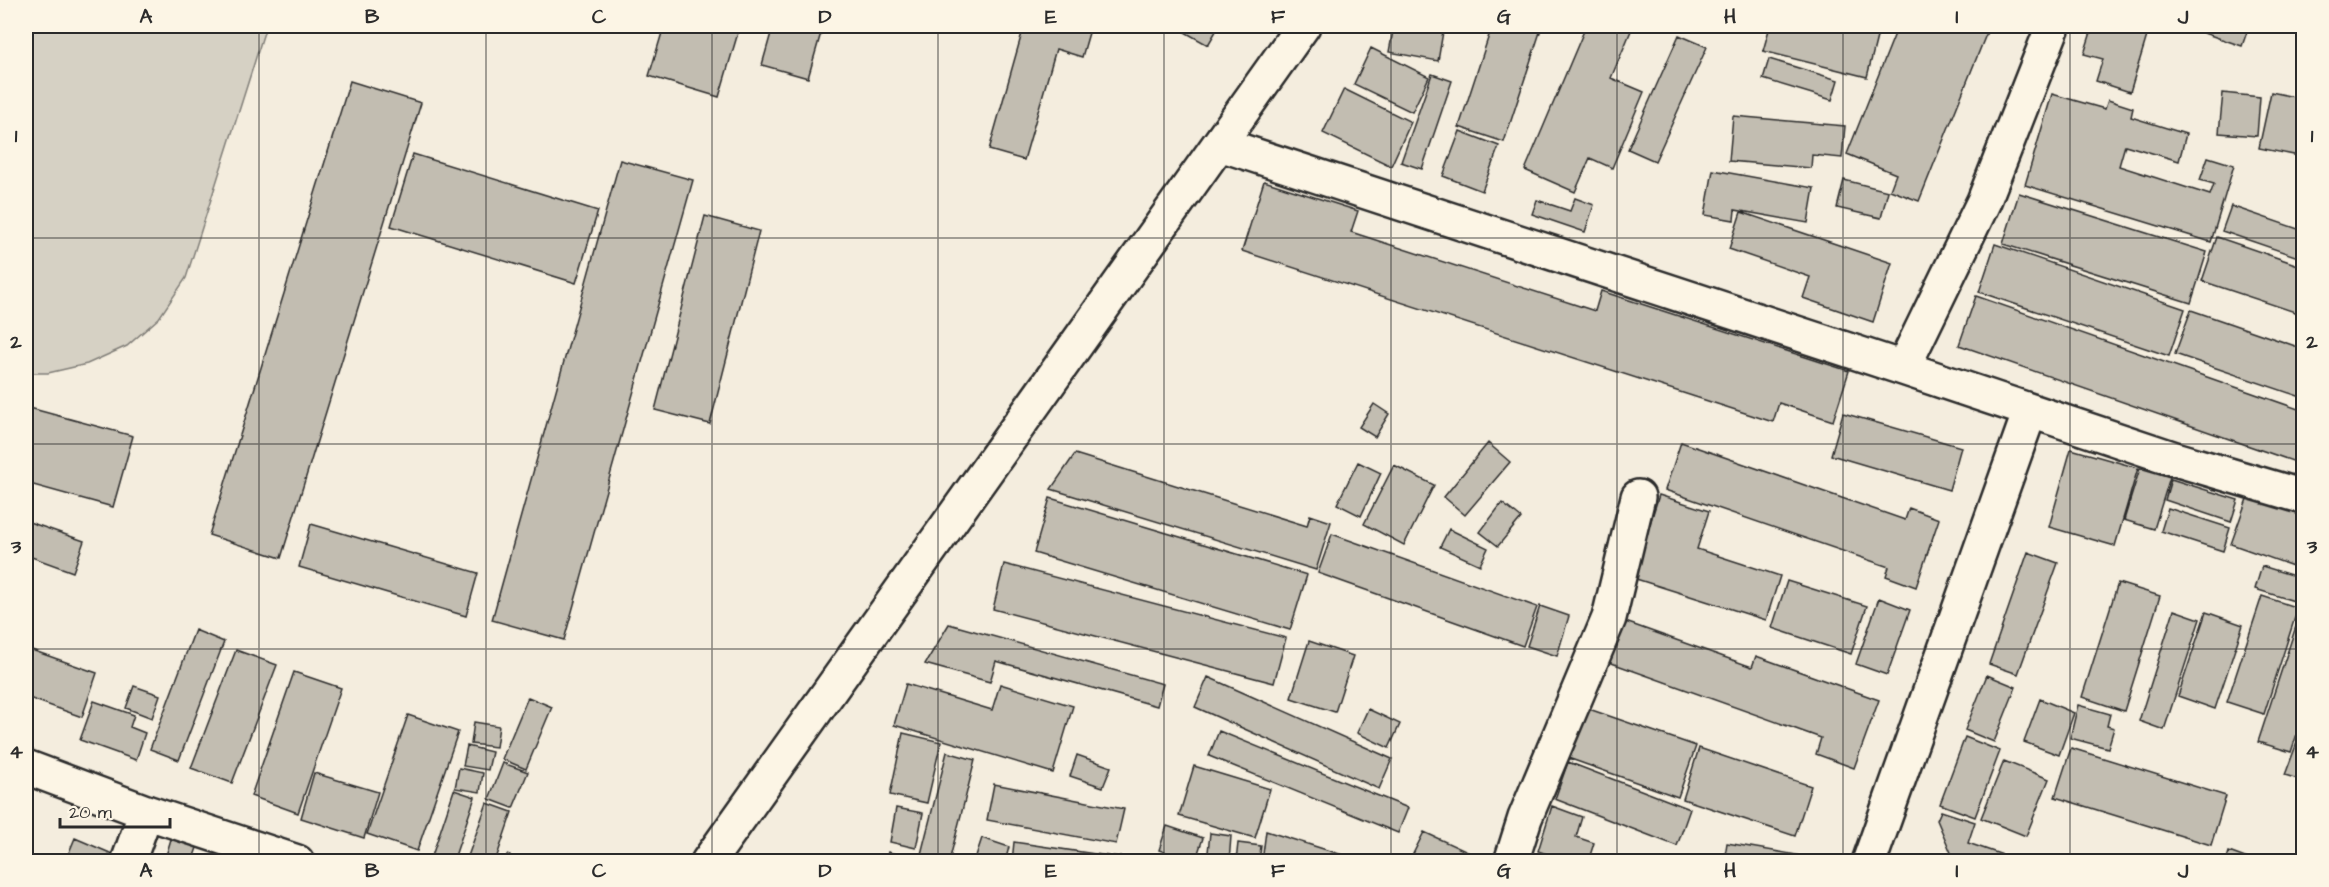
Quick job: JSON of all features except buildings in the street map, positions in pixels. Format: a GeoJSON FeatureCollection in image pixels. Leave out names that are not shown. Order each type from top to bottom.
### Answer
{"type":"FeatureCollection","features":[{"type":"Feature","properties":{"kind":"street"},"geometry":{"type":"LineString","coordinates":[[1903,368],[1984,201],[2053,26]]}},
{"type":"Feature","properties":{"kind":"street"},"geometry":{"type":"LineString","coordinates":[[708,861],[1220,144],[1293,32]]}},
{"type":"Feature","properties":{"kind":"street"},"geometry":{"type":"LineString","coordinates":[[1220,144],[2175,459],[2304,497]]}},
{"type":"Feature","properties":{"kind":"street"},"geometry":{"type":"LineString","coordinates":[[1869,861],[2030,411]]}},
{"type":"Feature","properties":{"kind":"street"},"geometry":{"type":"LineString","coordinates":[[1511,861],[1525,818],[1609,618],[1638,497]]}},
{"type":"Feature","properties":{"kind":"street"},"geometry":{"type":"LineString","coordinates":[[26,767],[146,812],[297,861]]}},
{"type":"Feature","properties":{"kind":"street"},"geometry":{"type":"LineString","coordinates":[[128,861],[146,812]]}},
{"type":"Feature","properties":{"kind":"shaded area"},"geometry":{"type":"Polygon","coordinates":[[[26,26],[266,26],[186,278],[159,318],[127,346],[87,364],[48,373],[26,373],[26,26]]]}}]}
